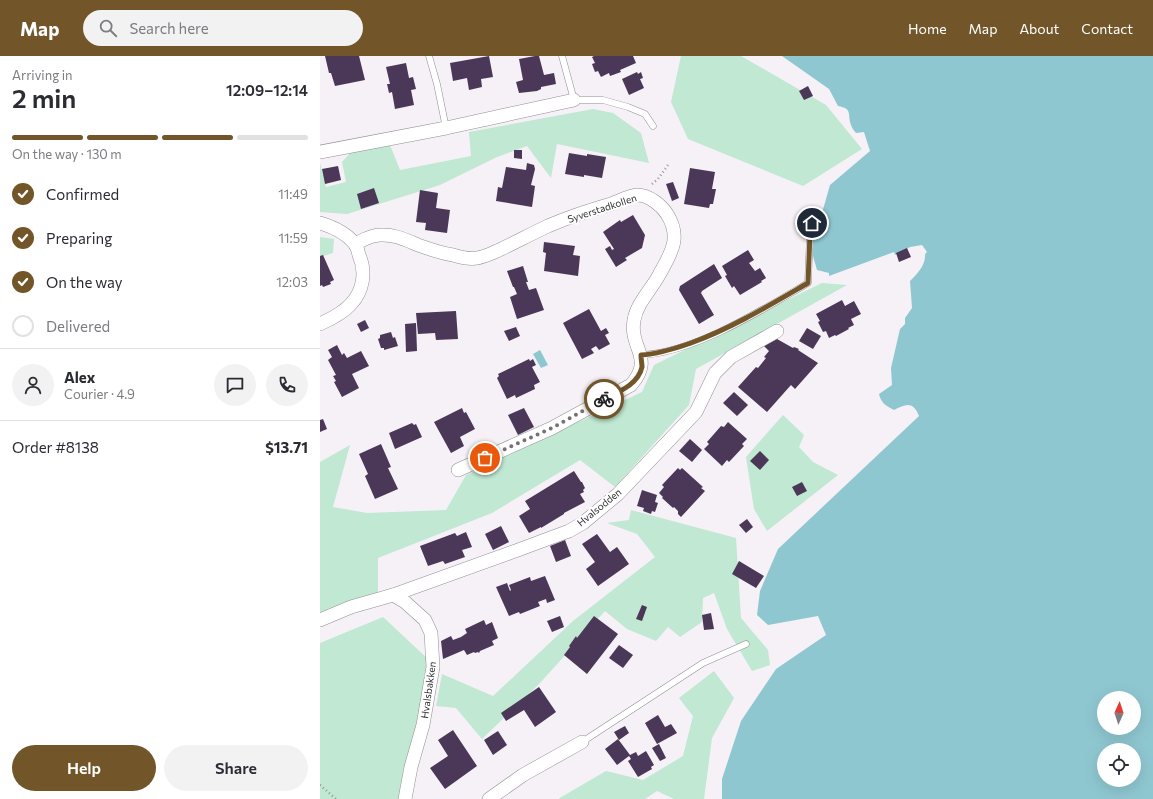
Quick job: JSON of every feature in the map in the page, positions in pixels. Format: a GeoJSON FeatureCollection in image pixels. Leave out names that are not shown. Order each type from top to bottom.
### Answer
{"type":"FeatureCollection","features":[{"type":"Feature","properties":{"kind":"street"},"geometry":{"type":"LineString","coordinates":[[320,152],[446,128],[574,100]]}},
{"type":"Feature","properties":{"kind":"street","name":"Syverstadkollen"},"geometry":{"type":"LineString","coordinates":[[355,244],[369,237],[380,234],[395,236],[445,254],[476,259],[522,240],[548,227],[586,212],[637,195],[649,198],[659,204],[672,224],[675,235],[674,245],[658,278],[637,310],[634,320],[634,341],[641,355],[642,367],[631,385],[552,428],[458,470]]}},
{"type":"Feature","properties":{"kind":"street"},"geometry":{"type":"LineString","coordinates":[[320,223],[336,228],[355,244],[363,264],[364,272],[362,285],[351,304],[342,312],[320,324]]}},
{"type":"Feature","properties":{"kind":"street","name":"Hvalsodden"},"geometry":{"type":"LineString","coordinates":[[320,620],[351,607],[394,595],[569,531],[583,523],[618,494],[696,412],[715,373],[731,357],[777,331]]}},
{"type":"Feature","properties":{"kind":"street","name":"Hvalsbakken"},"geometry":{"type":"LineString","coordinates":[[394,595],[405,602],[425,620],[431,633],[433,667],[423,725],[411,767],[405,799]]}},
{"type":"Feature","properties":{"kind":"street"},"geometry":{"type":"LineString","coordinates":[[489,799],[523,776],[582,742]]}},
{"type":"Feature","properties":{"kind":"lane"},"geometry":{"type":"LineString","coordinates":[[429,56],[437,84],[446,128]]}},
{"type":"Feature","properties":{"kind":"lane"},"geometry":{"type":"LineString","coordinates":[[562,56],[574,100],[603,100],[628,107],[645,114],[653,126]]}},
{"type":"Feature","properties":{"kind":"lane"},"geometry":{"type":"LineString","coordinates":[[641,355],[655,354],[716,334],[808,283],[810,234],[812,223]]}},
{"type":"Feature","properties":{"kind":"lane"},"geometry":{"type":"LineString","coordinates":[[582,742],[703,663],[746,644]]}},
{"type":"Feature","properties":{"kind":"path"},"geometry":{"type":"LineString","coordinates":[[637,195],[658,180],[668,165]]}},
{"type":"Feature","properties":{"kind":"path"},"geometry":{"type":"LineString","coordinates":[[320,785],[336,799]]}},
{"type":"Feature","properties":{"kind":"green space"},"geometry":{"type":"Polygon","coordinates":[[[681,56],[741,56],[826,105],[862,149],[803,186],[688,139],[671,102],[681,56]]]}},
{"type":"Feature","properties":{"kind":"green space"},"geometry":{"type":"Polygon","coordinates":[[[593,109],[613,113],[641,133],[649,163],[557,144],[551,178],[527,146],[497,157],[440,185],[347,214],[320,212],[320,163],[326,187],[346,182],[342,162],[351,152],[390,145],[400,170],[471,156],[469,132],[593,109]]]}},
{"type":"Feature","properties":{"kind":"green space"},"geometry":{"type":"Polygon","coordinates":[[[320,237],[334,239],[333,253],[320,257],[320,237]]]}},
{"type":"Feature","properties":{"kind":"green space"},"geometry":{"type":"Polygon","coordinates":[[[822,283],[847,285],[696,369],[689,405],[615,487],[580,460],[492,513],[378,558],[378,593],[320,616],[320,462],[350,445],[333,507],[367,513],[446,510],[466,475],[642,392],[654,365],[822,283]]]}},
{"type":"Feature","properties":{"kind":"green space"},"geometry":{"type":"Polygon","coordinates":[[[783,415],[804,435],[799,447],[813,462],[838,475],[767,531],[754,509],[746,457],[783,415]]]}},
{"type":"Feature","properties":{"kind":"green space"},"geometry":{"type":"Polygon","coordinates":[[[631,510],[736,538],[741,618],[768,650],[770,665],[752,671],[727,629],[714,593],[703,598],[702,622],[680,637],[668,627],[656,641],[627,629],[605,611],[540,683],[482,739],[456,708],[436,706],[442,674],[493,696],[573,621],[655,557],[637,534],[607,523],[629,520],[631,510]]]}},
{"type":"Feature","properties":{"kind":"green space"},"geometry":{"type":"Polygon","coordinates":[[[383,617],[430,661],[400,799],[320,799],[320,643],[383,617]]]}},
{"type":"Feature","properties":{"kind":"green space"},"geometry":{"type":"Polygon","coordinates":[[[714,671],[734,698],[712,738],[704,799],[674,799],[657,791],[645,799],[558,799],[606,771],[643,780],[683,756],[693,716],[679,698],[714,671]]]}},
{"type":"Feature","properties":{"kind":"water"},"geometry":{"type":"Polygon","coordinates":[[[782,56],[1153,56],[1153,799],[722,799],[722,779],[741,721],[776,669],[826,635],[818,616],[768,625],[757,615],[760,591],[778,549],[919,416],[917,411],[909,405],[902,406],[894,410],[891,409],[886,406],[879,394],[892,385],[891,368],[900,329],[905,324],[905,318],[912,308],[910,281],[923,266],[925,254],[927,252],[922,245],[910,247],[895,255],[894,252],[829,276],[829,273],[817,270],[813,256],[811,240],[814,223],[822,213],[830,185],[870,151],[864,132],[856,133],[852,128],[848,110],[838,106],[829,89],[782,56]]]}},
{"type":"Feature","properties":{"kind":"water"},"geometry":{"type":"Polygon","coordinates":[[[540,350],[548,365],[541,368],[533,354],[540,350]]]}},
{"type":"Feature","properties":{"kind":"building"},"geometry":{"type":"Polygon","coordinates":[[[325,56],[359,56],[365,80],[335,86],[331,73],[329,73],[325,56]]]}},
{"type":"Feature","properties":{"kind":"building"},"geometry":{"type":"Polygon","coordinates":[[[489,56],[493,77],[481,79],[482,87],[469,90],[467,78],[453,81],[450,63],[489,56]]]}},
{"type":"Feature","properties":{"kind":"building"},"geometry":{"type":"Polygon","coordinates":[[[539,56],[544,75],[554,73],[556,84],[541,87],[541,89],[537,91],[519,93],[516,82],[523,80],[519,59],[539,56]]]}},
{"type":"Feature","properties":{"kind":"building"},"geometry":{"type":"Polygon","coordinates":[[[633,56],[636,63],[620,70],[621,72],[610,76],[609,73],[601,77],[598,71],[595,72],[592,64],[595,63],[592,57],[633,56]]]}},
{"type":"Feature","properties":{"kind":"building"},"geometry":{"type":"Polygon","coordinates":[[[406,63],[409,78],[413,77],[416,89],[411,90],[414,105],[395,109],[392,92],[389,93],[387,84],[390,84],[386,67],[406,63]]]}},
{"type":"Feature","properties":{"kind":"building"},"geometry":{"type":"Polygon","coordinates":[[[637,72],[638,74],[641,72],[643,78],[640,79],[644,88],[629,95],[622,79],[637,72]]]}},
{"type":"Feature","properties":{"kind":"building"},"geometry":{"type":"Polygon","coordinates":[[[808,86],[813,96],[804,100],[799,91],[808,86]]]}},
{"type":"Feature","properties":{"kind":"building"},"geometry":{"type":"Polygon","coordinates":[[[514,150],[522,150],[522,159],[514,158],[514,150]]]}},
{"type":"Feature","properties":{"kind":"building"},"geometry":{"type":"Polygon","coordinates":[[[569,153],[606,157],[602,178],[565,174],[569,153]]]}},
{"type":"Feature","properties":{"kind":"building"},"geometry":{"type":"Polygon","coordinates":[[[527,163],[534,165],[535,169],[531,185],[535,186],[532,207],[496,201],[498,187],[502,188],[506,167],[526,170],[527,163]]]}},
{"type":"Feature","properties":{"kind":"building"},"geometry":{"type":"Polygon","coordinates":[[[338,166],[341,180],[325,184],[322,169],[338,166]]]}},
{"type":"Feature","properties":{"kind":"building"},"geometry":{"type":"Polygon","coordinates":[[[690,168],[715,172],[712,189],[716,189],[713,204],[710,204],[709,208],[684,204],[690,168]]]}},
{"type":"Feature","properties":{"kind":"building"},"geometry":{"type":"Polygon","coordinates":[[[673,182],[679,198],[672,201],[666,184],[673,182]]]}},
{"type":"Feature","properties":{"kind":"building"},"geometry":{"type":"Polygon","coordinates":[[[374,188],[379,203],[361,209],[357,194],[374,188]]]}},
{"type":"Feature","properties":{"kind":"building"},"geometry":{"type":"Polygon","coordinates":[[[420,190],[438,193],[436,208],[450,210],[447,233],[425,230],[426,223],[416,222],[420,190]]]}},
{"type":"Feature","properties":{"kind":"building"},"geometry":{"type":"Polygon","coordinates":[[[633,215],[645,235],[642,248],[625,258],[627,260],[616,267],[605,249],[610,246],[612,250],[614,249],[603,232],[620,220],[621,222],[633,215]]]}},
{"type":"Feature","properties":{"kind":"building"},"geometry":{"type":"Polygon","coordinates":[[[544,242],[575,246],[573,255],[580,256],[578,276],[544,271],[546,253],[543,252],[544,242]]]}},
{"type":"Feature","properties":{"kind":"building"},"geometry":{"type":"Polygon","coordinates":[[[907,248],[911,257],[899,262],[896,253],[907,248]]]}},
{"type":"Feature","properties":{"kind":"building"},"geometry":{"type":"Polygon","coordinates":[[[748,250],[754,260],[749,263],[755,271],[760,268],[766,278],[740,295],[734,286],[732,288],[725,276],[727,275],[722,266],[748,250]]]}},
{"type":"Feature","properties":{"kind":"building"},"geometry":{"type":"Polygon","coordinates":[[[323,255],[334,280],[330,282],[331,284],[323,287],[322,285],[320,286],[320,256],[323,255]]]}},
{"type":"Feature","properties":{"kind":"building"},"geometry":{"type":"Polygon","coordinates":[[[714,264],[722,278],[701,293],[714,315],[699,324],[679,290],[680,286],[714,264]]]}},
{"type":"Feature","properties":{"kind":"building"},"geometry":{"type":"Polygon","coordinates":[[[523,266],[529,290],[536,288],[544,310],[517,319],[510,297],[517,294],[507,271],[523,266]]]}},
{"type":"Feature","properties":{"kind":"building"},"geometry":{"type":"Polygon","coordinates":[[[842,300],[845,306],[854,301],[861,314],[851,319],[854,325],[848,328],[849,329],[829,338],[826,331],[823,332],[816,314],[842,300]]]}},
{"type":"Feature","properties":{"kind":"building"},"geometry":{"type":"Polygon","coordinates":[[[589,309],[601,331],[606,328],[609,333],[605,335],[610,344],[599,350],[596,346],[591,349],[594,353],[582,359],[563,323],[589,309]]]}},
{"type":"Feature","properties":{"kind":"building"},"geometry":{"type":"Polygon","coordinates":[[[456,311],[458,339],[436,340],[435,333],[418,334],[416,313],[456,311]]]}},
{"type":"Feature","properties":{"kind":"building"},"geometry":{"type":"Polygon","coordinates":[[[365,320],[369,328],[361,332],[357,324],[365,320]]]}},
{"type":"Feature","properties":{"kind":"building"},"geometry":{"type":"Polygon","coordinates":[[[416,323],[417,351],[406,352],[405,324],[416,323]]]}},
{"type":"Feature","properties":{"kind":"building"},"geometry":{"type":"Polygon","coordinates":[[[516,327],[520,336],[509,341],[504,331],[516,327]]]}},
{"type":"Feature","properties":{"kind":"building"},"geometry":{"type":"Polygon","coordinates":[[[807,328],[821,336],[813,349],[799,341],[807,328]]]}},
{"type":"Feature","properties":{"kind":"building"},"geometry":{"type":"Polygon","coordinates":[[[391,332],[393,338],[395,337],[398,346],[384,350],[384,348],[381,348],[378,339],[380,338],[380,335],[391,332]]]}},
{"type":"Feature","properties":{"kind":"building"},"geometry":{"type":"Polygon","coordinates":[[[777,339],[793,348],[799,349],[798,350],[818,363],[795,389],[791,385],[767,412],[738,387],[766,358],[764,357],[769,351],[764,346],[777,339]]]}},
{"type":"Feature","properties":{"kind":"building"},"geometry":{"type":"Polygon","coordinates":[[[337,345],[342,355],[344,353],[347,358],[361,351],[369,366],[352,374],[359,388],[342,397],[334,382],[336,381],[333,376],[336,375],[328,360],[332,357],[328,350],[337,345]]]}},
{"type":"Feature","properties":{"kind":"building"},"geometry":{"type":"Polygon","coordinates":[[[529,359],[530,361],[533,359],[536,365],[532,367],[540,382],[534,385],[535,389],[516,398],[515,395],[507,399],[497,378],[499,376],[498,374],[529,359]]]}},
{"type":"Feature","properties":{"kind":"building"},"geometry":{"type":"Polygon","coordinates":[[[734,392],[748,405],[737,416],[723,403],[734,392]]]}},
{"type":"Feature","properties":{"kind":"building"},"geometry":{"type":"Polygon","coordinates":[[[462,408],[464,413],[466,412],[475,429],[460,437],[464,446],[451,453],[434,422],[462,408]]]}},
{"type":"Feature","properties":{"kind":"building"},"geometry":{"type":"Polygon","coordinates":[[[524,408],[534,427],[518,435],[508,415],[524,408]]]}},
{"type":"Feature","properties":{"kind":"building"},"geometry":{"type":"Polygon","coordinates":[[[323,419],[327,429],[320,432],[320,420],[323,419]]]}},
{"type":"Feature","properties":{"kind":"building"},"geometry":{"type":"Polygon","coordinates":[[[728,422],[747,439],[742,444],[744,446],[729,462],[727,460],[722,466],[704,449],[709,444],[707,442],[721,426],[724,427],[728,422]]]}},
{"type":"Feature","properties":{"kind":"building"},"geometry":{"type":"Polygon","coordinates":[[[412,423],[414,425],[416,424],[422,437],[395,449],[389,433],[412,423]]]}},
{"type":"Feature","properties":{"kind":"building"},"geometry":{"type":"Polygon","coordinates":[[[690,439],[702,450],[692,462],[679,451],[690,439]]]}},
{"type":"Feature","properties":{"kind":"building"},"geometry":{"type":"Polygon","coordinates":[[[381,444],[391,467],[388,468],[398,489],[375,499],[365,476],[368,474],[359,454],[381,444]]]}},
{"type":"Feature","properties":{"kind":"building"},"geometry":{"type":"Polygon","coordinates":[[[760,451],[769,460],[760,470],[750,461],[760,451]]]}},
{"type":"Feature","properties":{"kind":"building"},"geometry":{"type":"Polygon","coordinates":[[[678,468],[680,470],[682,468],[703,487],[701,488],[705,491],[681,517],[678,514],[678,511],[662,498],[663,497],[659,493],[664,487],[662,485],[678,468]]]}},
{"type":"Feature","properties":{"kind":"building"},"geometry":{"type":"Polygon","coordinates":[[[574,471],[585,488],[583,490],[584,492],[580,494],[585,502],[564,513],[541,528],[529,533],[519,516],[530,509],[525,501],[574,471]]]}},
{"type":"Feature","properties":{"kind":"building"},"geometry":{"type":"Polygon","coordinates":[[[802,482],[807,491],[797,496],[792,487],[802,482]]]}},
{"type":"Feature","properties":{"kind":"building"},"geometry":{"type":"Polygon","coordinates":[[[642,490],[657,495],[655,502],[658,503],[655,512],[652,511],[651,514],[643,511],[644,508],[637,506],[642,490]]]}},
{"type":"Feature","properties":{"kind":"building"},"geometry":{"type":"Polygon","coordinates":[[[747,519],[753,527],[746,533],[739,525],[747,519]]]}},
{"type":"Feature","properties":{"kind":"building"},"geometry":{"type":"Polygon","coordinates":[[[501,526],[509,542],[493,550],[485,534],[501,526]]]}},
{"type":"Feature","properties":{"kind":"building"},"geometry":{"type":"Polygon","coordinates":[[[466,532],[472,547],[462,550],[465,557],[445,564],[443,561],[428,566],[420,546],[455,533],[457,536],[466,532]]]}},
{"type":"Feature","properties":{"kind":"building"},"geometry":{"type":"Polygon","coordinates":[[[597,534],[610,552],[617,547],[629,564],[598,586],[586,569],[595,562],[582,544],[597,534]]]}},
{"type":"Feature","properties":{"kind":"building"},"geometry":{"type":"Polygon","coordinates":[[[565,540],[571,556],[556,562],[550,546],[565,540]]]}},
{"type":"Feature","properties":{"kind":"building"},"geometry":{"type":"Polygon","coordinates":[[[739,561],[764,576],[756,588],[732,574],[739,561]]]}},
{"type":"Feature","properties":{"kind":"building"},"geometry":{"type":"Polygon","coordinates":[[[545,576],[555,600],[547,603],[546,599],[538,602],[540,606],[520,614],[519,612],[509,616],[496,587],[507,583],[510,591],[509,585],[530,577],[531,581],[545,576]]]}},
{"type":"Feature","properties":{"kind":"building"},"geometry":{"type":"Polygon","coordinates":[[[642,605],[647,607],[642,621],[636,619],[642,605]]]}},
{"type":"Feature","properties":{"kind":"building"},"geometry":{"type":"Polygon","coordinates":[[[711,613],[714,629],[704,630],[702,615],[711,613]]]}},
{"type":"Feature","properties":{"kind":"building"},"geometry":{"type":"Polygon","coordinates":[[[560,616],[564,627],[552,632],[547,621],[560,616]]]}},
{"type":"Feature","properties":{"kind":"building"},"geometry":{"type":"Polygon","coordinates":[[[594,616],[618,634],[587,674],[564,655],[576,636],[577,638],[594,616]]]}},
{"type":"Feature","properties":{"kind":"building"},"geometry":{"type":"Polygon","coordinates":[[[484,620],[486,625],[492,622],[498,638],[492,641],[494,645],[480,651],[479,653],[474,652],[467,655],[464,650],[443,659],[441,641],[451,636],[453,640],[461,637],[467,633],[465,629],[484,620]]]}},
{"type":"Feature","properties":{"kind":"building"},"geometry":{"type":"Polygon","coordinates":[[[619,645],[633,655],[623,668],[609,658],[619,645]]]}},
{"type":"Feature","properties":{"kind":"building"},"geometry":{"type":"Polygon","coordinates":[[[539,687],[556,712],[535,727],[524,710],[506,721],[501,713],[539,687]]]}},
{"type":"Feature","properties":{"kind":"building"},"geometry":{"type":"Polygon","coordinates":[[[658,715],[665,727],[671,724],[677,733],[657,744],[645,723],[658,715]]]}},
{"type":"Feature","properties":{"kind":"building"},"geometry":{"type":"Polygon","coordinates":[[[625,726],[629,733],[619,740],[614,732],[625,726]]]}},
{"type":"Feature","properties":{"kind":"building"},"geometry":{"type":"Polygon","coordinates":[[[453,730],[477,766],[445,789],[430,768],[448,756],[438,740],[453,730]]]}},
{"type":"Feature","properties":{"kind":"building"},"geometry":{"type":"Polygon","coordinates":[[[498,731],[507,745],[493,755],[484,740],[498,731]]]}},
{"type":"Feature","properties":{"kind":"building"},"geometry":{"type":"Polygon","coordinates":[[[618,739],[630,755],[636,752],[638,756],[646,751],[654,765],[651,767],[652,769],[638,777],[628,761],[631,759],[629,756],[617,765],[605,749],[618,739]]]}},
{"type":"Feature","properties":{"kind":"building"},"geometry":{"type":"Polygon","coordinates":[[[659,744],[666,758],[660,761],[652,748],[659,744]]]}},
{"type":"Feature","properties":{"kind":"way so far"},"geometry":{"type":"LineString","coordinates":[[485,458],[552,428],[604,399]]}},
{"type":"Feature","properties":{"kind":"route"},"geometry":{"type":"LineString","coordinates":[[604,399],[631,385],[642,367],[641,355],[655,354],[716,334],[808,283],[810,234],[812,223]]}}]}
